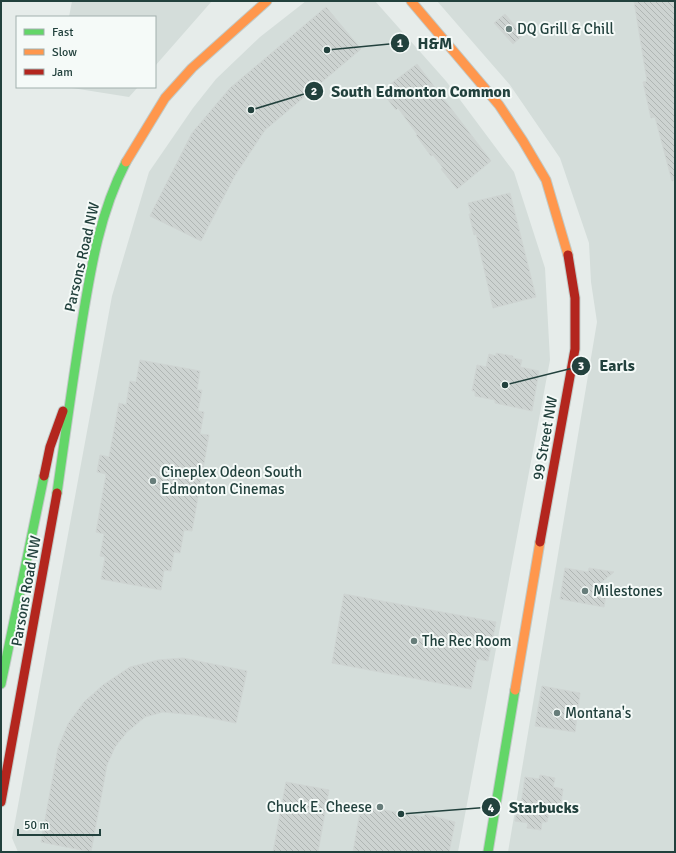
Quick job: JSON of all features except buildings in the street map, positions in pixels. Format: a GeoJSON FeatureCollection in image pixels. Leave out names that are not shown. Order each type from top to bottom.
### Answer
{"type":"FeatureCollection","features":[{"type":"Feature","properties":{"kind":"main road","name":"Parsons Road NW"},"geometry":{"type":"LineString","coordinates":[[1,802],[56,502],[72,384],[97,240],[107,205],[119,176],[147,125],[165,98],[192,68],[267,1]]}},
{"type":"Feature","properties":{"kind":"main road","name":"99 Street NW"},"geometry":{"type":"LineString","coordinates":[[411,1],[499,105],[524,141],[546,180],[568,253],[575,298],[575,348],[570,384],[539,546],[488,852]]}},
{"type":"Feature","properties":{"kind":"main road","name":"Parsons Road NW"},"geometry":{"type":"LineString","coordinates":[[1,684],[50,447],[72,384]]}},
{"type":"Feature","properties":{"kind":"shaded area"},"geometry":{"type":"Polygon","coordinates":[[[72,1],[212,1],[156,65],[156,16],[69,16],[72,1]]]}},
{"type":"Feature","properties":{"kind":"shaded area"},"geometry":{"type":"Polygon","coordinates":[[[306,1],[375,1],[446,81],[514,172],[545,268],[550,360],[458,852],[18,852],[12,838],[112,296],[149,172],[193,108],[216,79],[260,37],[306,1]]]}},
{"type":"Feature","properties":{"kind":"shaded area"},"geometry":{"type":"Polygon","coordinates":[[[437,1],[675,1],[675,852],[508,852],[597,322],[591,282],[589,243],[560,158],[510,85],[437,1]]]}},
{"type":"Feature","properties":{"kind":"shaded area"},"geometry":{"type":"Polygon","coordinates":[[[72,88],[137,88],[129,97],[72,88]]]}},
{"type":"Feature","properties":{"kind":"traffic: fast"},"geometry":{"type":"LineString","coordinates":[[57,493],[85,301],[93,260],[109,200],[126,162]]}},
{"type":"Feature","properties":{"kind":"traffic: fast"},"geometry":{"type":"LineString","coordinates":[[1,684],[44,476]]}},
{"type":"Feature","properties":{"kind":"traffic: fast"},"geometry":{"type":"LineString","coordinates":[[488,852],[515,690]]}},
{"type":"Feature","properties":{"kind":"traffic: slow"},"geometry":{"type":"LineString","coordinates":[[126,162],[165,98],[192,68],[267,1]]}},
{"type":"Feature","properties":{"kind":"traffic: slow"},"geometry":{"type":"LineString","coordinates":[[411,1],[499,105],[523,141],[546,180],[568,255]]}},
{"type":"Feature","properties":{"kind":"traffic: slow"},"geometry":{"type":"LineString","coordinates":[[515,690],[540,542]]}},
{"type":"Feature","properties":{"kind":"traffic: jam"},"geometry":{"type":"LineString","coordinates":[[540,542],[575,349],[575,298],[568,255]]}},
{"type":"Feature","properties":{"kind":"traffic: jam"},"geometry":{"type":"LineString","coordinates":[[44,476],[50,447],[63,411]]}},
{"type":"Feature","properties":{"kind":"traffic: jam"},"geometry":{"type":"LineString","coordinates":[[1,802],[57,493]]}},
{"type":"Feature","properties":{"kind":"place","name":"DQ Grill & Chill"},"geometry":{"type":"Point","coordinates":[509,29]}},
{"type":"Feature","properties":{"kind":"place","name":"H&M"},"geometry":{"type":"Point","coordinates":[327,50]}},
{"type":"Feature","properties":{"kind":"place","name":"South Edmonton Common"},"geometry":{"type":"Point","coordinates":[251,110]}},
{"type":"Feature","properties":{"kind":"place","name":"Earls"},"geometry":{"type":"Point","coordinates":[505,385]}},
{"type":"Feature","properties":{"kind":"place","name":"Cineplex Odeon South Edmonton Cinemas"},"geometry":{"type":"Point","coordinates":[153,481]}},
{"type":"Feature","properties":{"kind":"place","name":"Milestones"},"geometry":{"type":"Point","coordinates":[585,591]}},
{"type":"Feature","properties":{"kind":"place","name":"The Rec Room"},"geometry":{"type":"Point","coordinates":[414,641]}},
{"type":"Feature","properties":{"kind":"place","name":"Montana's"},"geometry":{"type":"Point","coordinates":[557,713]}},
{"type":"Feature","properties":{"kind":"place","name":"Chuck E. Cheese"},"geometry":{"type":"Point","coordinates":[380,807]}},
{"type":"Feature","properties":{"kind":"place","name":"Starbucks"},"geometry":{"type":"Point","coordinates":[401,814]}}]}
